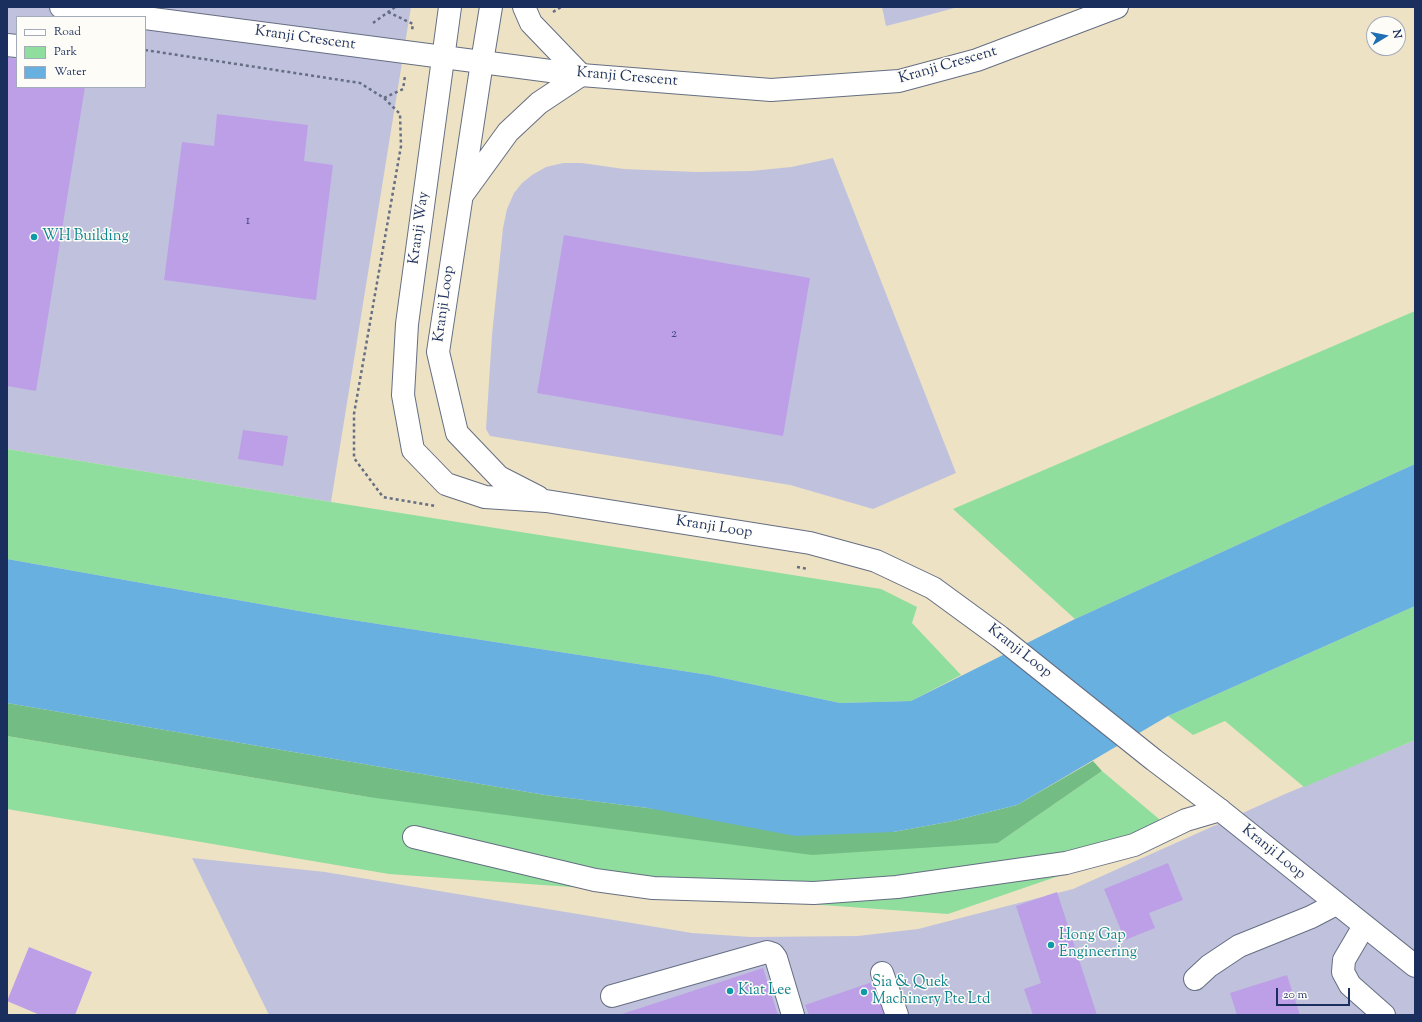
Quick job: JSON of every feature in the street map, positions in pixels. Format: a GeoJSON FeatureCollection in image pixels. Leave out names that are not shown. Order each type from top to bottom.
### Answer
{"type":"FeatureCollection","features":[{"type":"Feature","properties":{"kind":"main road","name":"Kranji Crescent"},"geometry":{"type":"LineString","coordinates":[[61,7],[134,14],[581,75],[771,90],[899,81],[977,60],[1107,9]]}},
{"type":"Feature","properties":{"kind":"main road","name":"Kranji Way"},"geometry":{"type":"LineString","coordinates":[[413,450],[403,395],[407,324],[450,7]]}},
{"type":"Feature","properties":{"kind":"main road"},"geometry":{"type":"LineString","coordinates":[[482,62],[491,7]]}},
{"type":"Feature","properties":{"kind":"main road"},"geometry":{"type":"LineString","coordinates":[[461,196],[508,132],[539,103],[581,75],[531,23],[524,7]]}},
{"type":"Feature","properties":{"kind":"main road","name":"Kranji Loop"},"geometry":{"type":"LineString","coordinates":[[482,62],[438,352],[457,433],[500,477],[546,501]]}},
{"type":"Feature","properties":{"kind":"main road","name":"Kranji Loop"},"geometry":{"type":"LineString","coordinates":[[413,450],[446,484],[485,497],[546,501],[810,543],[876,561],[933,588],[1000,637],[1415,966]]}},
{"type":"Feature","properties":{"kind":"main road"},"geometry":{"type":"LineString","coordinates":[[414,837],[609,882],[653,888],[814,893],[897,887],[1066,863],[1134,845],[1186,820],[1220,810]]}},
{"type":"Feature","properties":{"kind":"main road"},"geometry":{"type":"LineString","coordinates":[[1195,979],[1209,966],[1239,946],[1311,917],[1336,904]]}},
{"type":"Feature","properties":{"kind":"main road"},"geometry":{"type":"LineString","coordinates":[[1364,926],[1344,960],[1343,972],[1350,985],[1384,1015]]}},
{"type":"Feature","properties":{"kind":"main road"},"geometry":{"type":"LineString","coordinates":[[612,996],[767,952],[773,954],[776,958],[793,1015]]}},
{"type":"Feature","properties":{"kind":"main road"},"geometry":{"type":"LineString","coordinates":[[882,973],[897,1015]]}},
{"type":"Feature","properties":{"kind":"path"},"geometry":{"type":"LineString","coordinates":[[146,50],[360,83],[384,98],[400,114],[401,146],[354,414],[354,458],[383,497],[438,507]]}},
{"type":"Feature","properties":{"kind":"path"},"geometry":{"type":"LineString","coordinates":[[793,566],[809,569]]}},
{"type":"Feature","properties":{"kind":"shaded area"},"geometry":{"type":"Polygon","coordinates":[[[7,7],[411,7],[331,502],[7,449],[7,7]]]}},
{"type":"Feature","properties":{"kind":"shaded area"},"geometry":{"type":"Polygon","coordinates":[[[882,7],[958,7],[886,26],[882,7]]]}},
{"type":"Feature","properties":{"kind":"shaded area"},"geometry":{"type":"Polygon","coordinates":[[[833,158],[956,473],[873,509],[790,485],[490,436],[486,429],[492,335],[503,228],[507,209],[514,193],[522,183],[546,167],[563,163],[582,163],[624,169],[697,172],[751,171],[791,167],[833,158]]]}},
{"type":"Feature","properties":{"kind":"shaded area"},"geometry":{"type":"Polygon","coordinates":[[[1415,740],[1415,1015],[269,1015],[192,858],[325,872],[692,933],[751,937],[858,936],[918,929],[1073,889],[1285,794],[1415,740]]]}},
{"type":"Feature","properties":{"kind":"green space"},"geometry":{"type":"Polygon","coordinates":[[[1415,311],[1415,464],[1075,619],[953,509],[1415,311]]]}},
{"type":"Feature","properties":{"kind":"green space"},"geometry":{"type":"Polygon","coordinates":[[[7,449],[881,589],[917,607],[912,623],[961,675],[911,701],[840,703],[709,675],[333,617],[7,559],[7,449]]]}},
{"type":"Feature","properties":{"kind":"green space"},"geometry":{"type":"Polygon","coordinates":[[[1415,606],[1415,740],[1304,787],[1225,721],[1193,735],[1168,716],[1415,606]]]}},
{"type":"Feature","properties":{"kind":"green space"},"geometry":{"type":"Polygon","coordinates":[[[7,703],[545,795],[648,808],[893,832],[953,821],[1017,805],[1093,761],[1102,771],[998,843],[812,855],[368,797],[7,736],[7,703]]]}},
{"type":"Feature","properties":{"kind":"green space"},"geometry":{"type":"Polygon","coordinates":[[[7,736],[368,797],[998,843],[1102,771],[1178,835],[948,914],[389,874],[7,809],[7,736]]]}},
{"type":"Feature","properties":{"kind":"water"},"geometry":{"type":"Polygon","coordinates":[[[1415,464],[1415,606],[1168,716],[1017,805],[953,821],[893,832],[795,836],[648,808],[545,795],[7,703],[7,559],[333,617],[709,675],[840,703],[911,701],[1075,619],[1415,464]]]}},
{"type":"Feature","properties":{"kind":"building","name":"WH Building"},"geometry":{"type":"Polygon","coordinates":[[[7,57],[16,59],[16,88],[85,88],[36,391],[7,386],[7,57]]]}},
{"type":"Feature","properties":{"kind":"building"},"geometry":{"type":"Polygon","coordinates":[[[217,114],[308,125],[304,161],[333,165],[316,300],[164,280],[182,142],[214,146],[217,114]]]}},
{"type":"Feature","properties":{"kind":"building"},"geometry":{"type":"Polygon","coordinates":[[[564,235],[810,278],[783,436],[537,393],[564,235]]]}},
{"type":"Feature","properties":{"kind":"building"},"geometry":{"type":"Polygon","coordinates":[[[243,430],[288,436],[283,466],[238,459],[243,430]]]}},
{"type":"Feature","properties":{"kind":"building"},"geometry":{"type":"Polygon","coordinates":[[[1168,863],[1183,900],[1149,913],[1155,928],[1125,940],[1104,889],[1168,863]]]}},
{"type":"Feature","properties":{"kind":"building","name":"Hong Gap Engineering"},"geometry":{"type":"Polygon","coordinates":[[[1057,892],[1097,1015],[1033,1015],[1024,989],[1041,983],[1016,906],[1057,892]]]}},
{"type":"Feature","properties":{"kind":"building"},"geometry":{"type":"Polygon","coordinates":[[[29,947],[92,972],[75,1015],[40,1015],[7,1001],[29,947]]]}},
{"type":"Feature","properties":{"kind":"building","name":"Kiat Lee"},"geometry":{"type":"Polygon","coordinates":[[[763,968],[778,1015],[619,1015],[763,968]]]}},
{"type":"Feature","properties":{"kind":"building"},"geometry":{"type":"Polygon","coordinates":[[[1287,975],[1300,1015],[1237,1015],[1230,993],[1287,975]]]}},
{"type":"Feature","properties":{"kind":"building","name":"Sia & Quek Machinery Pte Ltd"},"geometry":{"type":"Polygon","coordinates":[[[881,979],[893,1015],[809,1015],[805,1005],[881,979]]]}},
{"type":"Feature","properties":{"kind":"place","name":"WH Building"},"geometry":{"type":"Point","coordinates":[34,237]}},
{"type":"Feature","properties":{"kind":"place","name":"Hong Gap Engineering"},"geometry":{"type":"Point","coordinates":[1051,945]}},
{"type":"Feature","properties":{"kind":"place","name":"Kiat Lee"},"geometry":{"type":"Point","coordinates":[730,991]}},
{"type":"Feature","properties":{"kind":"place","name":"Sia & Quek Machinery Pte Ltd"},"geometry":{"type":"Point","coordinates":[864,992]}}]}
